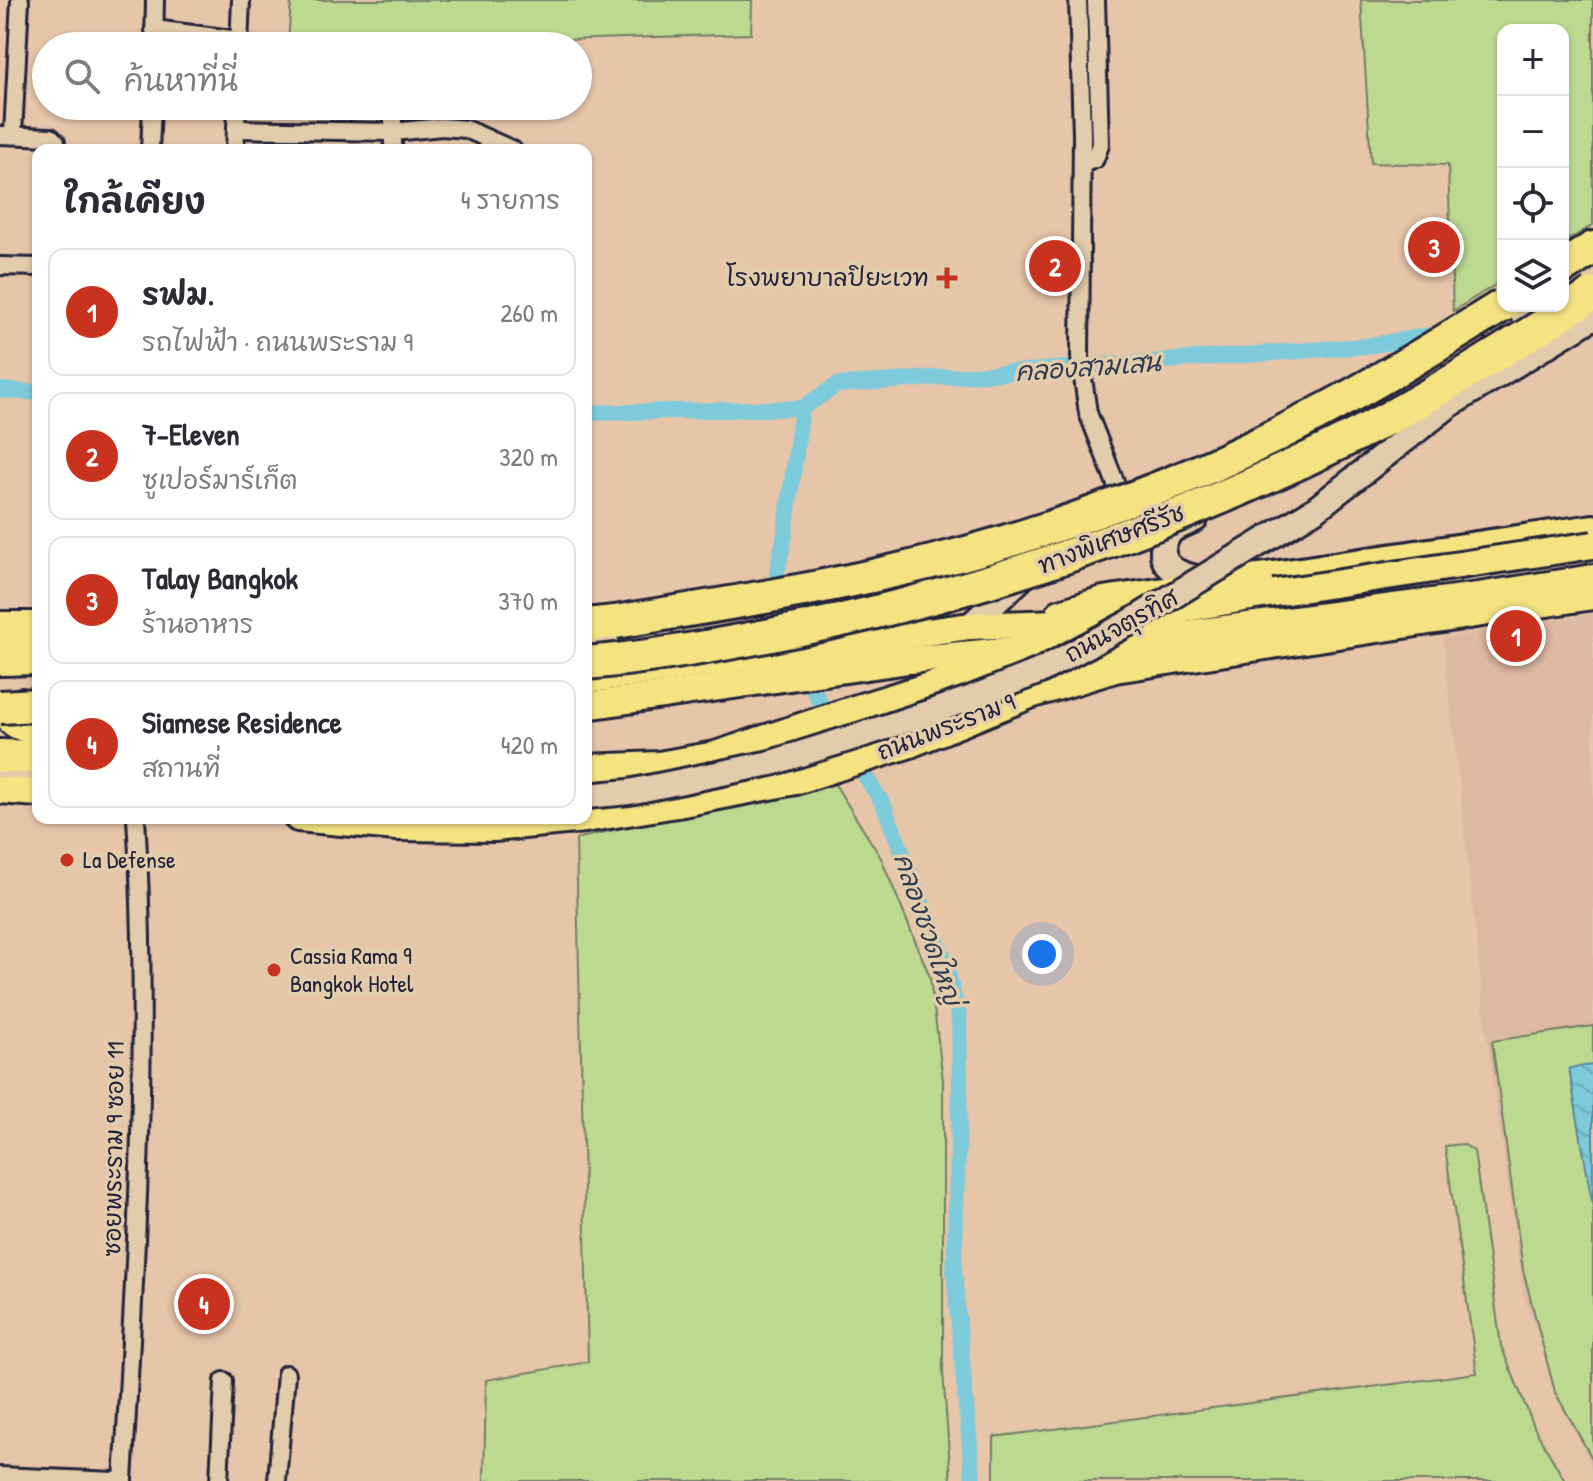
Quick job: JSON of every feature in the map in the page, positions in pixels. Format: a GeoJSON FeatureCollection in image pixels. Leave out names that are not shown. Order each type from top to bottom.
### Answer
{"type":"FeatureCollection","features":[{"type":"Feature","properties":{"kind":"highway"},"geometry":{"type":"LineString","coordinates":[[1569,263],[1593,248]]}},
{"type":"Feature","properties":{"kind":"highway","name":"ทางพิเศษศรีรัช"},"geometry":{"type":"LineString","coordinates":[[592,662],[729,643],[845,621],[957,593],[1137,532],[1247,486],[1349,438],[1461,377],[1593,294]]}},
{"type":"Feature","properties":{"kind":"highway","name":"ทางพิเศษศรีรัช"},"geometry":{"type":"LineString","coordinates":[[592,624],[763,598],[910,568],[1040,530],[1162,487],[1269,439],[1370,385],[1497,309]]}},
{"type":"Feature","properties":{"kind":"highway"},"geometry":{"type":"LineString","coordinates":[[0,628],[32,628]]}},
{"type":"Feature","properties":{"kind":"highway"},"geometry":{"type":"LineString","coordinates":[[592,771],[659,768],[716,758],[962,679],[1162,638]]}},
{"type":"Feature","properties":{"kind":"highway"},"geometry":{"type":"LineString","coordinates":[[0,659],[32,658]]}},
{"type":"Feature","properties":{"kind":"highway"},"geometry":{"type":"LineString","coordinates":[[0,756],[25,717]]}},
{"type":"Feature","properties":{"kind":"main road"},"geometry":{"type":"LineString","coordinates":[[1569,281],[1593,267]]}},
{"type":"Feature","properties":{"kind":"main road"},"geometry":{"type":"LineString","coordinates":[[592,641],[654,634],[807,604],[975,565],[1067,536],[1128,514],[1229,470],[1364,404],[1517,312]]}},
{"type":"Feature","properties":{"kind":"main road","name":"ถนนจตุรทิศ"},"geometry":{"type":"LineString","coordinates":[[592,795],[629,792],[771,763],[904,721],[1040,671],[1127,624],[1316,509],[1449,405],[1593,317]]}},
{"type":"Feature","properties":{"kind":"main road"},"geometry":{"type":"LineString","coordinates":[[1128,514],[1150,532],[1171,530],[1449,405]]}},
{"type":"Feature","properties":{"kind":"main road"},"geometry":{"type":"LineString","coordinates":[[1171,530],[1163,548],[1166,561],[1179,574],[1217,582]]}},
{"type":"Feature","properties":{"kind":"main road"},"geometry":{"type":"LineString","coordinates":[[1027,623],[1103,600],[1217,582],[1539,536],[1586,535]]}},
{"type":"Feature","properties":{"kind":"main road"},"geometry":{"type":"LineString","coordinates":[[1586,535],[1562,543],[1561,555],[1566,566],[1589,585]]}},
{"type":"Feature","properties":{"kind":"main road"},"geometry":{"type":"LineString","coordinates":[[592,704],[677,681],[924,632],[970,626],[1110,621],[1586,535]]}},
{"type":"Feature","properties":{"kind":"main road"},"geometry":{"type":"LineString","coordinates":[[970,626],[1067,536]]}},
{"type":"Feature","properties":{"kind":"main road"},"geometry":{"type":"LineString","coordinates":[[1539,536],[1550,546],[1554,556],[1544,586]]}},
{"type":"Feature","properties":{"kind":"main road"},"geometry":{"type":"LineString","coordinates":[[592,680],[677,681],[1162,638],[1544,586],[1589,585]]}},
{"type":"Feature","properties":{"kind":"main road","name":"ถนนพระราม 9"},"geometry":{"type":"LineString","coordinates":[[592,816],[683,803],[795,781],[910,744],[1030,695],[1115,669],[1385,629],[1589,585]]}},
{"type":"Feature","properties":{"kind":"main road"},"geometry":{"type":"LineString","coordinates":[[1385,629],[1478,596]]}},
{"type":"Feature","properties":{"kind":"main road"},"geometry":{"type":"LineString","coordinates":[[0,614],[32,612]]}},
{"type":"Feature","properties":{"kind":"main road"},"geometry":{"type":"LineString","coordinates":[[962,679],[1115,669]]}},
{"type":"Feature","properties":{"kind":"main road"},"geometry":{"type":"LineString","coordinates":[[0,730],[25,717]]}},
{"type":"Feature","properties":{"kind":"main road"},"geometry":{"type":"LineString","coordinates":[[0,777],[32,777]]}},
{"type":"Feature","properties":{"kind":"main road"},"geometry":{"type":"LineString","coordinates":[[0,790],[32,793]]}},
{"type":"Feature","properties":{"kind":"main road","name":"ถนนพระราม 9"},"geometry":{"type":"LineString","coordinates":[[382,824],[438,828],[541,824]]}},
{"type":"Feature","properties":{"kind":"street"},"geometry":{"type":"LineString","coordinates":[[20,0],[7,134],[51,137],[56,144]]}},
{"type":"Feature","properties":{"kind":"street"},"geometry":{"type":"LineString","coordinates":[[155,0],[154,29],[172,32]]}},
{"type":"Feature","properties":{"kind":"street"},"geometry":{"type":"LineString","coordinates":[[240,32],[241,0]]}},
{"type":"Feature","properties":{"kind":"street"},"geometry":{"type":"LineString","coordinates":[[1078,0],[1082,164],[1080,357],[1083,387],[1095,432],[1128,514]]}},
{"type":"Feature","properties":{"kind":"street"},"geometry":{"type":"LineString","coordinates":[[1082,164],[1095,159],[1100,145],[1096,0]]}},
{"type":"Feature","properties":{"kind":"street"},"geometry":{"type":"LineString","coordinates":[[1080,47],[1098,47]]}},
{"type":"Feature","properties":{"kind":"street"},"geometry":{"type":"LineString","coordinates":[[150,144],[151,120]]}},
{"type":"Feature","properties":{"kind":"street"},"geometry":{"type":"LineString","coordinates":[[235,144],[236,120]]}},
{"type":"Feature","properties":{"kind":"street"},"geometry":{"type":"LineString","coordinates":[[393,120],[393,144]]}},
{"type":"Feature","properties":{"kind":"street"},"geometry":{"type":"LineString","coordinates":[[236,129],[393,132],[442,127],[466,129],[500,144]]}},
{"type":"Feature","properties":{"kind":"street"},"geometry":{"type":"LineString","coordinates":[[0,266],[32,267]]}},
{"type":"Feature","properties":{"kind":"street","name":"ซอยพระราม 9 ซอย 11"},"geometry":{"type":"LineString","coordinates":[[123,1481],[139,1202],[143,921],[136,824]]}},
{"type":"Feature","properties":{"kind":"street"},"geometry":{"type":"LineString","coordinates":[[277,1481],[286,1374]]}},
{"type":"Feature","properties":{"kind":"street"},"geometry":{"type":"LineString","coordinates":[[219,1481],[224,1381]]}},
{"type":"Feature","properties":{"kind":"street"},"geometry":{"type":"LineString","coordinates":[[0,1476],[115,1481]]}},
{"type":"Feature","properties":{"kind":"shaded area"},"geometry":{"type":"Polygon","coordinates":[[[1593,614],[1593,1473],[1524,1297],[1487,1039],[1443,638],[1593,614]]]}},
{"type":"Feature","properties":{"kind":"green space"},"geometry":{"type":"Polygon","coordinates":[[[291,0],[752,0],[751,34],[592,39],[592,32],[289,32],[291,0]]]}},
{"type":"Feature","properties":{"kind":"green space"},"geometry":{"type":"Polygon","coordinates":[[[1361,0],[1593,0],[1593,225],[1569,239],[1569,24],[1497,24],[1497,284],[1453,311],[1448,165],[1371,163],[1361,0]]]}},
{"type":"Feature","properties":{"kind":"green space"},"geometry":{"type":"Polygon","coordinates":[[[831,778],[881,858],[930,977],[943,1080],[943,1371],[951,1481],[484,1481],[486,1380],[588,1362],[576,839],[831,778]]]}},
{"type":"Feature","properties":{"kind":"green space"},"geometry":{"type":"Polygon","coordinates":[[[1593,1026],[1593,1460],[1555,1392],[1523,1270],[1492,1041],[1593,1026]]]}},
{"type":"Feature","properties":{"kind":"green space"},"geometry":{"type":"Polygon","coordinates":[[[1463,1144],[1474,1151],[1501,1346],[1535,1429],[1565,1481],[994,1481],[994,1437],[1477,1373],[1445,1146],[1463,1144]]]}},
{"type":"Feature","properties":{"kind":"water"},"geometry":{"type":"Polygon","coordinates":[[[1593,1065],[1593,1208],[1569,1068],[1593,1065]]]}},
{"type":"Feature","properties":{"kind":"waterway","name":"คลองสามเสน"},"geometry":{"type":"LineString","coordinates":[[592,413],[802,408],[837,385],[1366,346],[1439,334]]}},
{"type":"Feature","properties":{"kind":"waterway","name":"คลองสามเสน"},"geometry":{"type":"LineString","coordinates":[[0,390],[32,393]]}},
{"type":"Feature","properties":{"kind":"waterway","name":"คลองชวดใหญ่"},"geometry":{"type":"LineString","coordinates":[[787,636],[782,626],[777,573],[802,408]]}},
{"type":"Feature","properties":{"kind":"waterway","name":"คลองชวดใหญ่"},"geometry":{"type":"LineString","coordinates":[[802,668],[832,725]]}},
{"type":"Feature","properties":{"kind":"waterway","name":"คลองชวดใหญ่"},"geometry":{"type":"LineString","coordinates":[[851,754],[883,804],[944,958],[959,1017],[960,1089],[954,1271],[973,1481]]}},
{"type":"Feature","properties":{"kind":"place","name":"Talay Bangkok"},"geometry":{"type":"Point","coordinates":[1434,247]}},
{"type":"Feature","properties":{"kind":"place","name":"7-Eleven"},"geometry":{"type":"Point","coordinates":[1055,266]}},
{"type":"Feature","properties":{"kind":"place","name":"โรงพยาบาลปิยะเวท"},"geometry":{"type":"Point","coordinates":[947,278]}},
{"type":"Feature","properties":{"kind":"place","name":"รฟม."},"geometry":{"type":"Point","coordinates":[1516,636]}},
{"type":"Feature","properties":{"kind":"place","name":"La Defense"},"geometry":{"type":"Point","coordinates":[67,860]}},
{"type":"Feature","properties":{"kind":"place","name":"Cassia Rama 9 Bangkok Hotel"},"geometry":{"type":"Point","coordinates":[274,970]}},
{"type":"Feature","properties":{"kind":"place","name":"Siamese Residence"},"geometry":{"type":"Point","coordinates":[204,1304]}}]}
